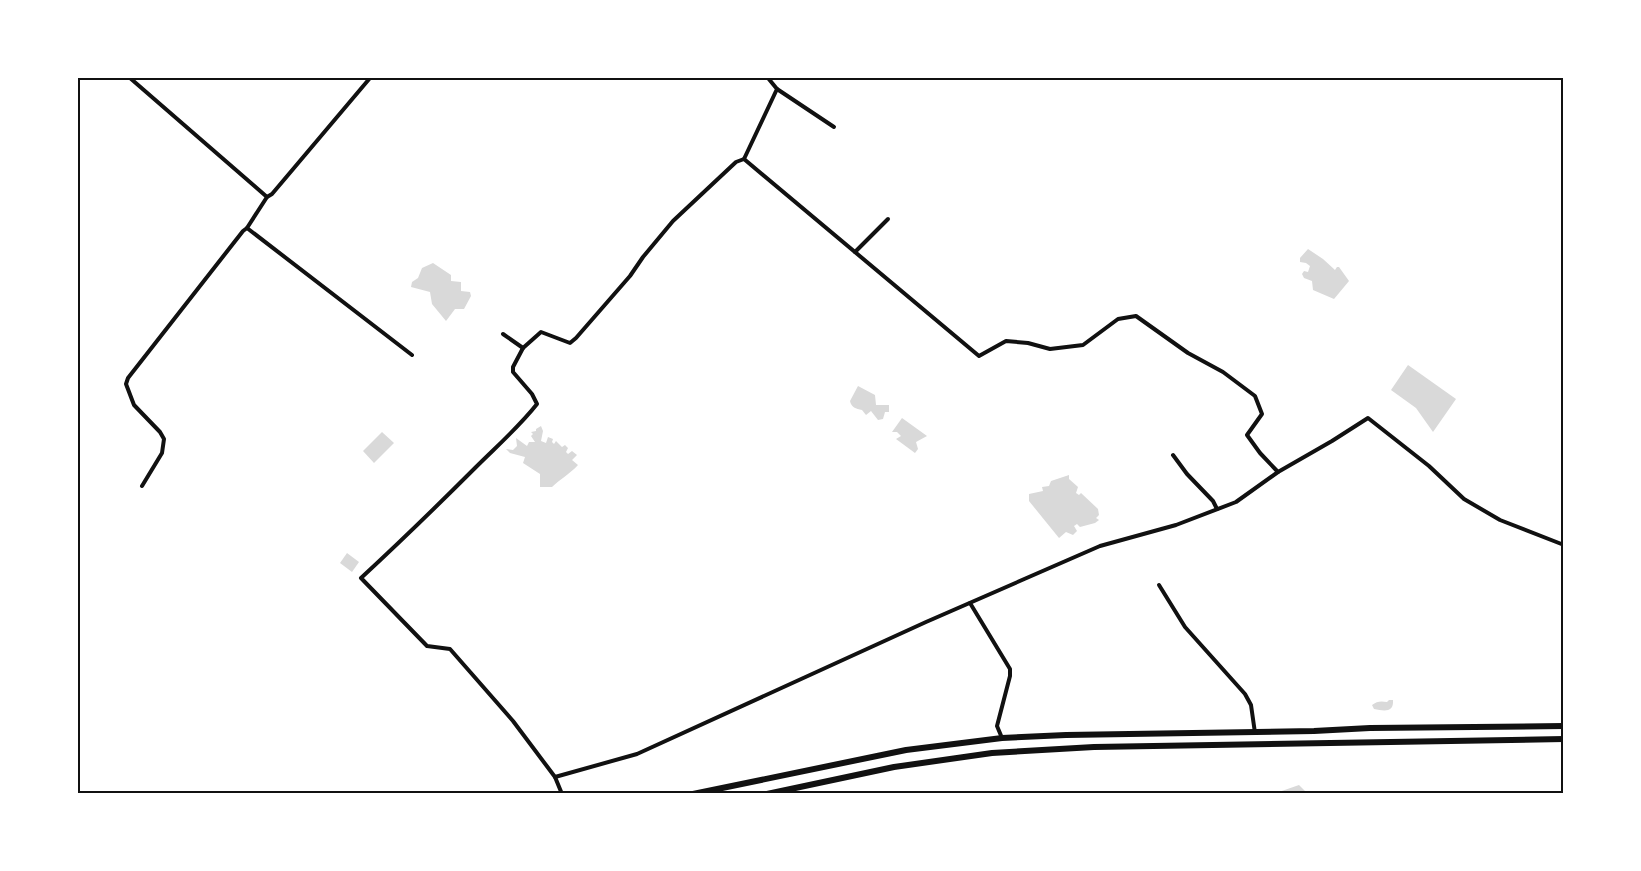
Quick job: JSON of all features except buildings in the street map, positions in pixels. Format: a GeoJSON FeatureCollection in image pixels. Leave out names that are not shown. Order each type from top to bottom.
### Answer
{"type":"FeatureCollection","features":[{"type":"Feature","properties":{"kind":"highway"},"geometry":{"type":"LineString","coordinates":[[693,794],[906,750],[1002,738],[1066,735],[1255,733],[1370,728],[1564,726]]}},
{"type":"Feature","properties":{"kind":"highway"},"geometry":{"type":"LineString","coordinates":[[767,794],[894,767],[992,753],[1094,747],[1564,739]]}},
{"type":"Feature","properties":{"kind":"street"},"geometry":{"type":"LineString","coordinates":[[130,78],[267,198]]}},
{"type":"Feature","properties":{"kind":"street"},"geometry":{"type":"LineString","coordinates":[[142,486],[162,454],[164,439],[160,432],[134,405],[126,384],[128,378],[247,228],[267,198],[370,78]]}},
{"type":"Feature","properties":{"kind":"street"},"geometry":{"type":"LineString","coordinates":[[768,78],[777,89],[834,127]]}},
{"type":"Feature","properties":{"kind":"street"},"geometry":{"type":"LineString","coordinates":[[562,794],[555,777],[513,721],[450,649],[427,646],[361,578],[401,542],[521,423],[537,404],[532,394],[513,372],[513,367],[523,348],[541,332],[570,343],[576,338],[630,276],[643,257],[673,222],[736,162],[744,159],[777,89]]}},
{"type":"Feature","properties":{"kind":"street"},"geometry":{"type":"LineString","coordinates":[[744,159],[979,356],[1006,341],[1028,343],[1050,349],[1083,345],[1118,319],[1136,316],[1188,353],[1223,372],[1256,396],[1262,414],[1247,435],[1260,453],[1278,472]]}},
{"type":"Feature","properties":{"kind":"street"},"geometry":{"type":"LineString","coordinates":[[855,252],[888,219]]}},
{"type":"Feature","properties":{"kind":"street"},"geometry":{"type":"LineString","coordinates":[[247,228],[412,355]]}},
{"type":"Feature","properties":{"kind":"street"},"geometry":{"type":"LineString","coordinates":[[503,334],[523,348]]}},
{"type":"Feature","properties":{"kind":"street"},"geometry":{"type":"LineString","coordinates":[[555,777],[637,754],[1100,546],[1176,524],[1236,502],[1278,472],[1332,442],[1368,418],[1429,466],[1464,499],[1500,520],[1564,546]]}},
{"type":"Feature","properties":{"kind":"street"},"geometry":{"type":"LineString","coordinates":[[1173,455],[1187,474],[1213,501],[1217,509]]}},
{"type":"Feature","properties":{"kind":"street"},"geometry":{"type":"LineString","coordinates":[[1159,585],[1185,626],[1245,694],[1251,705],[1255,733]]}},
{"type":"Feature","properties":{"kind":"street"},"geometry":{"type":"LineString","coordinates":[[970,603],[1010,669],[1010,676],[997,726],[1002,738]]}},
{"type":"Feature","properties":{"kind":"shaded area"},"geometry":{"type":"Polygon","coordinates":[[[1308,249],[1335,270],[1339,267],[1349,281],[1334,299],[1313,290],[1312,281],[1304,278],[1302,274],[1304,271],[1308,272],[1310,266],[1300,262],[1300,258],[1308,249]]]}},
{"type":"Feature","properties":{"kind":"shaded area"},"geometry":{"type":"Polygon","coordinates":[[[433,263],[451,275],[451,281],[461,282],[461,291],[470,292],[471,296],[464,309],[455,309],[446,321],[432,304],[430,292],[411,287],[412,282],[418,278],[422,268],[433,263]]]}},
{"type":"Feature","properties":{"kind":"shaded area"},"geometry":{"type":"Polygon","coordinates":[[[1408,365],[1456,399],[1433,432],[1416,408],[1391,390],[1408,365]]]}},
{"type":"Feature","properties":{"kind":"shaded area"},"geometry":{"type":"Polygon","coordinates":[[[858,386],[875,395],[876,405],[889,405],[889,412],[885,412],[883,419],[878,420],[871,411],[866,415],[862,410],[851,405],[850,401],[858,386]]]}},
{"type":"Feature","properties":{"kind":"shaded area"},"geometry":{"type":"Polygon","coordinates":[[[902,418],[927,436],[916,442],[918,449],[915,453],[896,439],[901,436],[897,432],[892,432],[902,418]]]}},
{"type":"Feature","properties":{"kind":"shaded area"},"geometry":{"type":"Polygon","coordinates":[[[541,426],[543,431],[541,441],[546,443],[548,437],[553,439],[552,442],[554,444],[556,441],[562,447],[565,445],[568,448],[566,452],[568,454],[572,451],[577,455],[572,460],[578,465],[552,487],[540,487],[540,474],[523,463],[525,457],[510,453],[506,449],[513,450],[517,446],[516,438],[527,446],[529,442],[535,442],[531,432],[536,431],[541,426]]]}},
{"type":"Feature","properties":{"kind":"shaded area"},"geometry":{"type":"Polygon","coordinates":[[[382,432],[394,443],[374,463],[363,451],[382,432]]]}},
{"type":"Feature","properties":{"kind":"shaded area"},"geometry":{"type":"Polygon","coordinates":[[[1069,475],[1069,479],[1078,487],[1076,493],[1079,495],[1081,493],[1098,509],[1099,515],[1096,518],[1099,520],[1080,527],[1077,524],[1074,526],[1077,531],[1073,535],[1066,532],[1059,538],[1029,501],[1029,494],[1043,491],[1042,487],[1049,486],[1051,481],[1069,475]]]}},
{"type":"Feature","properties":{"kind":"shaded area"},"geometry":{"type":"Polygon","coordinates":[[[347,553],[359,562],[352,572],[340,563],[347,553]]]}},
{"type":"Feature","properties":{"kind":"shaded area"},"geometry":{"type":"Polygon","coordinates":[[[1393,700],[1393,704],[1388,710],[1374,709],[1372,705],[1379,702],[1387,702],[1393,700]]]}},
{"type":"Feature","properties":{"kind":"shaded area"},"geometry":{"type":"Polygon","coordinates":[[[1299,785],[1307,793],[1276,793],[1299,785]]]}}]}
